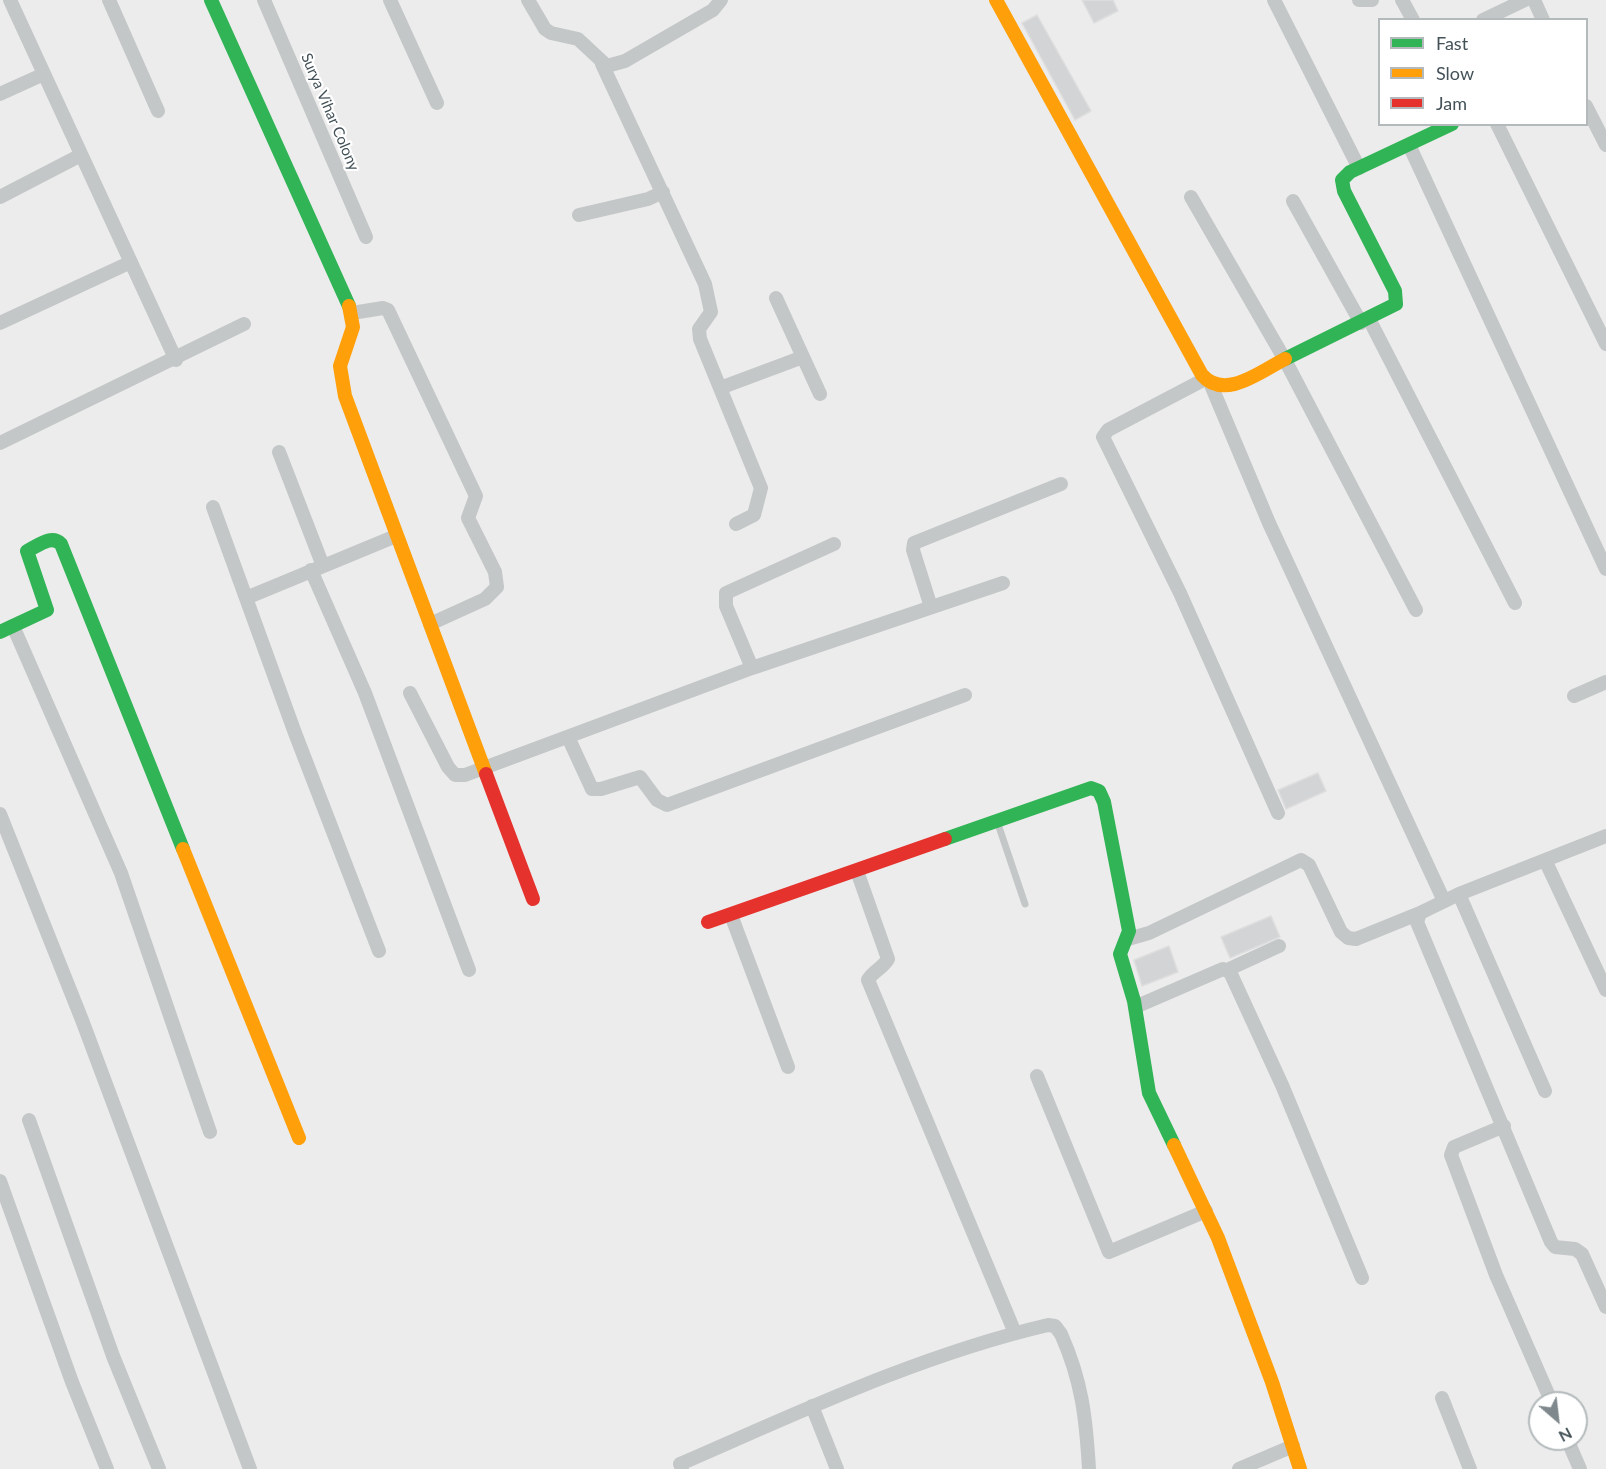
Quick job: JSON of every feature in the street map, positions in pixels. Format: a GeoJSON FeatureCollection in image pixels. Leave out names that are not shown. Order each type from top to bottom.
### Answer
{"type":"FeatureCollection","features":[{"type":"Feature","properties":{"kind":"street"},"geometry":{"type":"LineString","coordinates":[[10,0],[176,360]]}},
{"type":"Feature","properties":{"kind":"street"},"geometry":{"type":"LineString","coordinates":[[109,0],[158,111]]}},
{"type":"Feature","properties":{"kind":"street"},"geometry":{"type":"LineString","coordinates":[[211,0],[352,313],[354,327],[340,363],[343,389],[354,426],[534,899]]}},
{"type":"Feature","properties":{"kind":"street","name":"Surya Vihar Colony"},"geometry":{"type":"LineString","coordinates":[[264,0],[366,237]]}},
{"type":"Feature","properties":{"kind":"street"},"geometry":{"type":"LineString","coordinates":[[390,0],[437,103]]}},
{"type":"Feature","properties":{"kind":"street"},"geometry":{"type":"LineString","coordinates":[[528,0],[545,29],[551,33],[578,39],[602,64],[705,284],[711,312],[699,329],[700,339],[761,488],[754,514],[736,524]]}},
{"type":"Feature","properties":{"kind":"street"},"geometry":{"type":"LineString","coordinates":[[602,64],[615,65],[625,61],[712,10],[721,0]]}},
{"type":"Feature","properties":{"kind":"street"},"geometry":{"type":"LineString","coordinates":[[996,0],[1208,382],[1269,523],[1444,901]]}},
{"type":"Feature","properties":{"kind":"street"},"geometry":{"type":"LineString","coordinates":[[1274,0],[1359,168]]}},
{"type":"Feature","properties":{"kind":"street"},"geometry":{"type":"LineString","coordinates":[[1359,0],[1372,0]]}},
{"type":"Feature","properties":{"kind":"street"},"geometry":{"type":"LineString","coordinates":[[1402,0],[1412,18]]}},
{"type":"Feature","properties":{"kind":"street"},"geometry":{"type":"LineString","coordinates":[[1487,18],[1525,0]]}},
{"type":"Feature","properties":{"kind":"street"},"geometry":{"type":"LineString","coordinates":[[1534,0],[1542,18]]}},
{"type":"Feature","properties":{"kind":"street"},"geometry":{"type":"LineString","coordinates":[[0,94],[44,74]]}},
{"type":"Feature","properties":{"kind":"street"},"geometry":{"type":"LineString","coordinates":[[1588,108],[1606,145]]}},
{"type":"Feature","properties":{"kind":"street"},"geometry":{"type":"LineString","coordinates":[[1208,382],[1220,388],[1231,386],[1392,308],[1397,298],[1342,185],[1345,176],[1359,168],[1448,126]]}},
{"type":"Feature","properties":{"kind":"street"},"geometry":{"type":"LineString","coordinates":[[1498,126],[1606,344]]}},
{"type":"Feature","properties":{"kind":"street"},"geometry":{"type":"LineString","coordinates":[[1409,145],[1606,569]]}},
{"type":"Feature","properties":{"kind":"street"},"geometry":{"type":"LineString","coordinates":[[0,197],[81,155]]}},
{"type":"Feature","properties":{"kind":"street"},"geometry":{"type":"LineString","coordinates":[[579,215],[648,199],[663,192]]}},
{"type":"Feature","properties":{"kind":"street"},"geometry":{"type":"LineString","coordinates":[[1191,196],[1285,360],[1416,610]]}},
{"type":"Feature","properties":{"kind":"street"},"geometry":{"type":"LineString","coordinates":[[1293,201],[1365,321],[1515,603]]}},
{"type":"Feature","properties":{"kind":"street"},"geometry":{"type":"LineString","coordinates":[[0,323],[131,262]]}},
{"type":"Feature","properties":{"kind":"street"},"geometry":{"type":"LineString","coordinates":[[776,298],[820,394]]}},
{"type":"Feature","properties":{"kind":"street"},"geometry":{"type":"LineString","coordinates":[[352,313],[378,308],[388,310],[476,496],[468,518],[495,572],[497,587],[485,599],[430,624]]}},
{"type":"Feature","properties":{"kind":"street"},"geometry":{"type":"LineString","coordinates":[[0,443],[176,360],[244,324]]}},
{"type":"Feature","properties":{"kind":"street"},"geometry":{"type":"LineString","coordinates":[[720,388],[803,357]]}},
{"type":"Feature","properties":{"kind":"street"},"geometry":{"type":"LineString","coordinates":[[1208,382],[1108,430],[1103,436],[1180,593],[1278,813]]}},
{"type":"Feature","properties":{"kind":"street"},"geometry":{"type":"LineString","coordinates":[[279,452],[318,568],[469,970]]}},
{"type":"Feature","properties":{"kind":"street"},"geometry":{"type":"LineString","coordinates":[[931,607],[913,550],[914,543],[1061,484]]}},
{"type":"Feature","properties":{"kind":"street"},"geometry":{"type":"LineString","coordinates":[[213,507],[295,734],[379,951]]}},
{"type":"Feature","properties":{"kind":"street"},"geometry":{"type":"LineString","coordinates":[[246,598],[396,536]]}},
{"type":"Feature","properties":{"kind":"street"},"geometry":{"type":"LineString","coordinates":[[210,1132],[121,873],[7,629],[47,610],[27,551],[51,539],[61,544],[299,1138]]}},
{"type":"Feature","properties":{"kind":"street"},"geometry":{"type":"LineString","coordinates":[[752,668],[726,606],[726,593],[834,544]]}},
{"type":"Feature","properties":{"kind":"street"},"geometry":{"type":"LineString","coordinates":[[410,693],[452,772],[459,776],[752,668],[1003,583]]}},
{"type":"Feature","properties":{"kind":"street"},"geometry":{"type":"LineString","coordinates":[[1574,696],[1606,682]]}},
{"type":"Feature","properties":{"kind":"street"},"geometry":{"type":"LineString","coordinates":[[568,737],[592,789],[601,789],[640,777],[657,800],[667,805],[965,695]]}},
{"type":"Feature","properties":{"kind":"street"},"geometry":{"type":"LineString","coordinates":[[708,922],[1091,788],[1099,791],[1104,802],[1129,931],[1128,939],[1120,954],[1135,1007],[1144,1075],[1153,1107],[1206,1211],[1258,1342],[1300,1469]]}},
{"type":"Feature","properties":{"kind":"street"},"geometry":{"type":"LineString","coordinates":[[0,814],[82,1020],[250,1469]]}},
{"type":"Feature","properties":{"kind":"street"},"geometry":{"type":"LineString","coordinates":[[1128,939],[1149,933],[1301,860],[1309,865],[1341,932],[1348,938],[1356,939],[1460,894],[1606,836]]}},
{"type":"Feature","properties":{"kind":"street"},"geometry":{"type":"LineString","coordinates":[[1545,860],[1606,990]]}},
{"type":"Feature","properties":{"kind":"street"},"geometry":{"type":"LineString","coordinates":[[857,871],[888,959],[885,966],[872,974],[868,980],[1015,1333]]}},
{"type":"Feature","properties":{"kind":"street"},"geometry":{"type":"LineString","coordinates":[[1460,894],[1545,1091]]}},
{"type":"Feature","properties":{"kind":"street"},"geometry":{"type":"LineString","coordinates":[[1420,913],[1418,925],[1551,1242],[1555,1247],[1575,1249],[1582,1254],[1606,1307]]}},
{"type":"Feature","properties":{"kind":"street"},"geometry":{"type":"LineString","coordinates":[[731,915],[788,1067]]}},
{"type":"Feature","properties":{"kind":"street"},"geometry":{"type":"LineString","coordinates":[[1135,1007],[1216,972],[1227,970],[1279,946]]}},
{"type":"Feature","properties":{"kind":"street"},"geometry":{"type":"LineString","coordinates":[[1227,970],[1233,977],[1282,1085],[1362,1278]]}},
{"type":"Feature","properties":{"kind":"street"},"geometry":{"type":"LineString","coordinates":[[1037,1076],[1109,1252],[1206,1211]]}},
{"type":"Feature","properties":{"kind":"street"},"geometry":{"type":"LineString","coordinates":[[29,1120],[113,1356],[159,1469]]}},
{"type":"Feature","properties":{"kind":"street"},"geometry":{"type":"LineString","coordinates":[[1504,1126],[1454,1147],[1451,1155],[1496,1275],[1547,1391]]}},
{"type":"Feature","properties":{"kind":"street"},"geometry":{"type":"LineString","coordinates":[[0,1181],[72,1382],[107,1469]]}},
{"type":"Feature","properties":{"kind":"street"},"geometry":{"type":"LineString","coordinates":[[666,1469],[681,1466],[812,1406],[984,1340],[1048,1325],[1055,1326],[1061,1334],[1076,1369],[1084,1399],[1089,1469]]}},
{"type":"Feature","properties":{"kind":"street"},"geometry":{"type":"LineString","coordinates":[[1442,1398],[1470,1469]]}},
{"type":"Feature","properties":{"kind":"street"},"geometry":{"type":"LineString","coordinates":[[812,1406],[837,1469]]}},
{"type":"Feature","properties":{"kind":"street"},"geometry":{"type":"LineString","coordinates":[[1239,1469],[1293,1446]]}},
{"type":"Feature","properties":{"kind":"street"},"geometry":{"type":"LineString","coordinates":[[1572,1451],[1580,1469]]}},
{"type":"Feature","properties":{"kind":"lane"},"geometry":{"type":"LineString","coordinates":[[996,820],[1025,904]]}},
{"type":"Feature","properties":{"kind":"building"},"geometry":{"type":"Polygon","coordinates":[[[1082,0],[1113,0],[1118,11],[1094,23],[1082,0]]]}},
{"type":"Feature","properties":{"kind":"building"},"geometry":{"type":"Polygon","coordinates":[[[1037,15],[1091,111],[1075,120],[1022,23],[1037,15]]]}},
{"type":"Feature","properties":{"kind":"building"},"geometry":{"type":"Polygon","coordinates":[[[1318,773],[1326,791],[1286,809],[1278,790],[1318,773]]]}},
{"type":"Feature","properties":{"kind":"building"},"geometry":{"type":"Polygon","coordinates":[[[1271,916],[1280,937],[1230,958],[1221,937],[1271,916]]]}},
{"type":"Feature","properties":{"kind":"building"},"geometry":{"type":"Polygon","coordinates":[[[1169,946],[1178,972],[1142,986],[1134,960],[1169,946]]]}},
{"type":"Feature","properties":{"kind":"traffic: fast"},"geometry":{"type":"LineString","coordinates":[[211,0],[349,306]]}},
{"type":"Feature","properties":{"kind":"traffic: fast"},"geometry":{"type":"LineString","coordinates":[[1285,359],[1396,304],[1395,291],[1344,191],[1342,180],[1350,172],[1448,126]]}},
{"type":"Feature","properties":{"kind":"traffic: fast"},"geometry":{"type":"LineString","coordinates":[[0,632],[47,610],[27,551],[44,542],[57,541],[61,544],[183,849]]}},
{"type":"Feature","properties":{"kind":"traffic: fast"},"geometry":{"type":"LineString","coordinates":[[945,839],[1091,788],[1099,791],[1104,802],[1129,931],[1120,954],[1134,1001],[1149,1093],[1174,1145]]}},
{"type":"Feature","properties":{"kind":"traffic: slow"},"geometry":{"type":"LineString","coordinates":[[996,0],[1202,375],[1211,382],[1232,385],[1285,359]]}},
{"type":"Feature","properties":{"kind":"traffic: slow"},"geometry":{"type":"LineString","coordinates":[[349,306],[353,327],[340,366],[345,396],[486,774]]}},
{"type":"Feature","properties":{"kind":"traffic: slow"},"geometry":{"type":"LineString","coordinates":[[183,849],[299,1138]]}},
{"type":"Feature","properties":{"kind":"traffic: slow"},"geometry":{"type":"LineString","coordinates":[[1174,1145],[1218,1238],[1272,1382],[1300,1469]]}},
{"type":"Feature","properties":{"kind":"traffic: jam"},"geometry":{"type":"LineString","coordinates":[[486,774],[533,899]]}},
{"type":"Feature","properties":{"kind":"traffic: jam"},"geometry":{"type":"LineString","coordinates":[[708,922],[945,839]]}}]}
